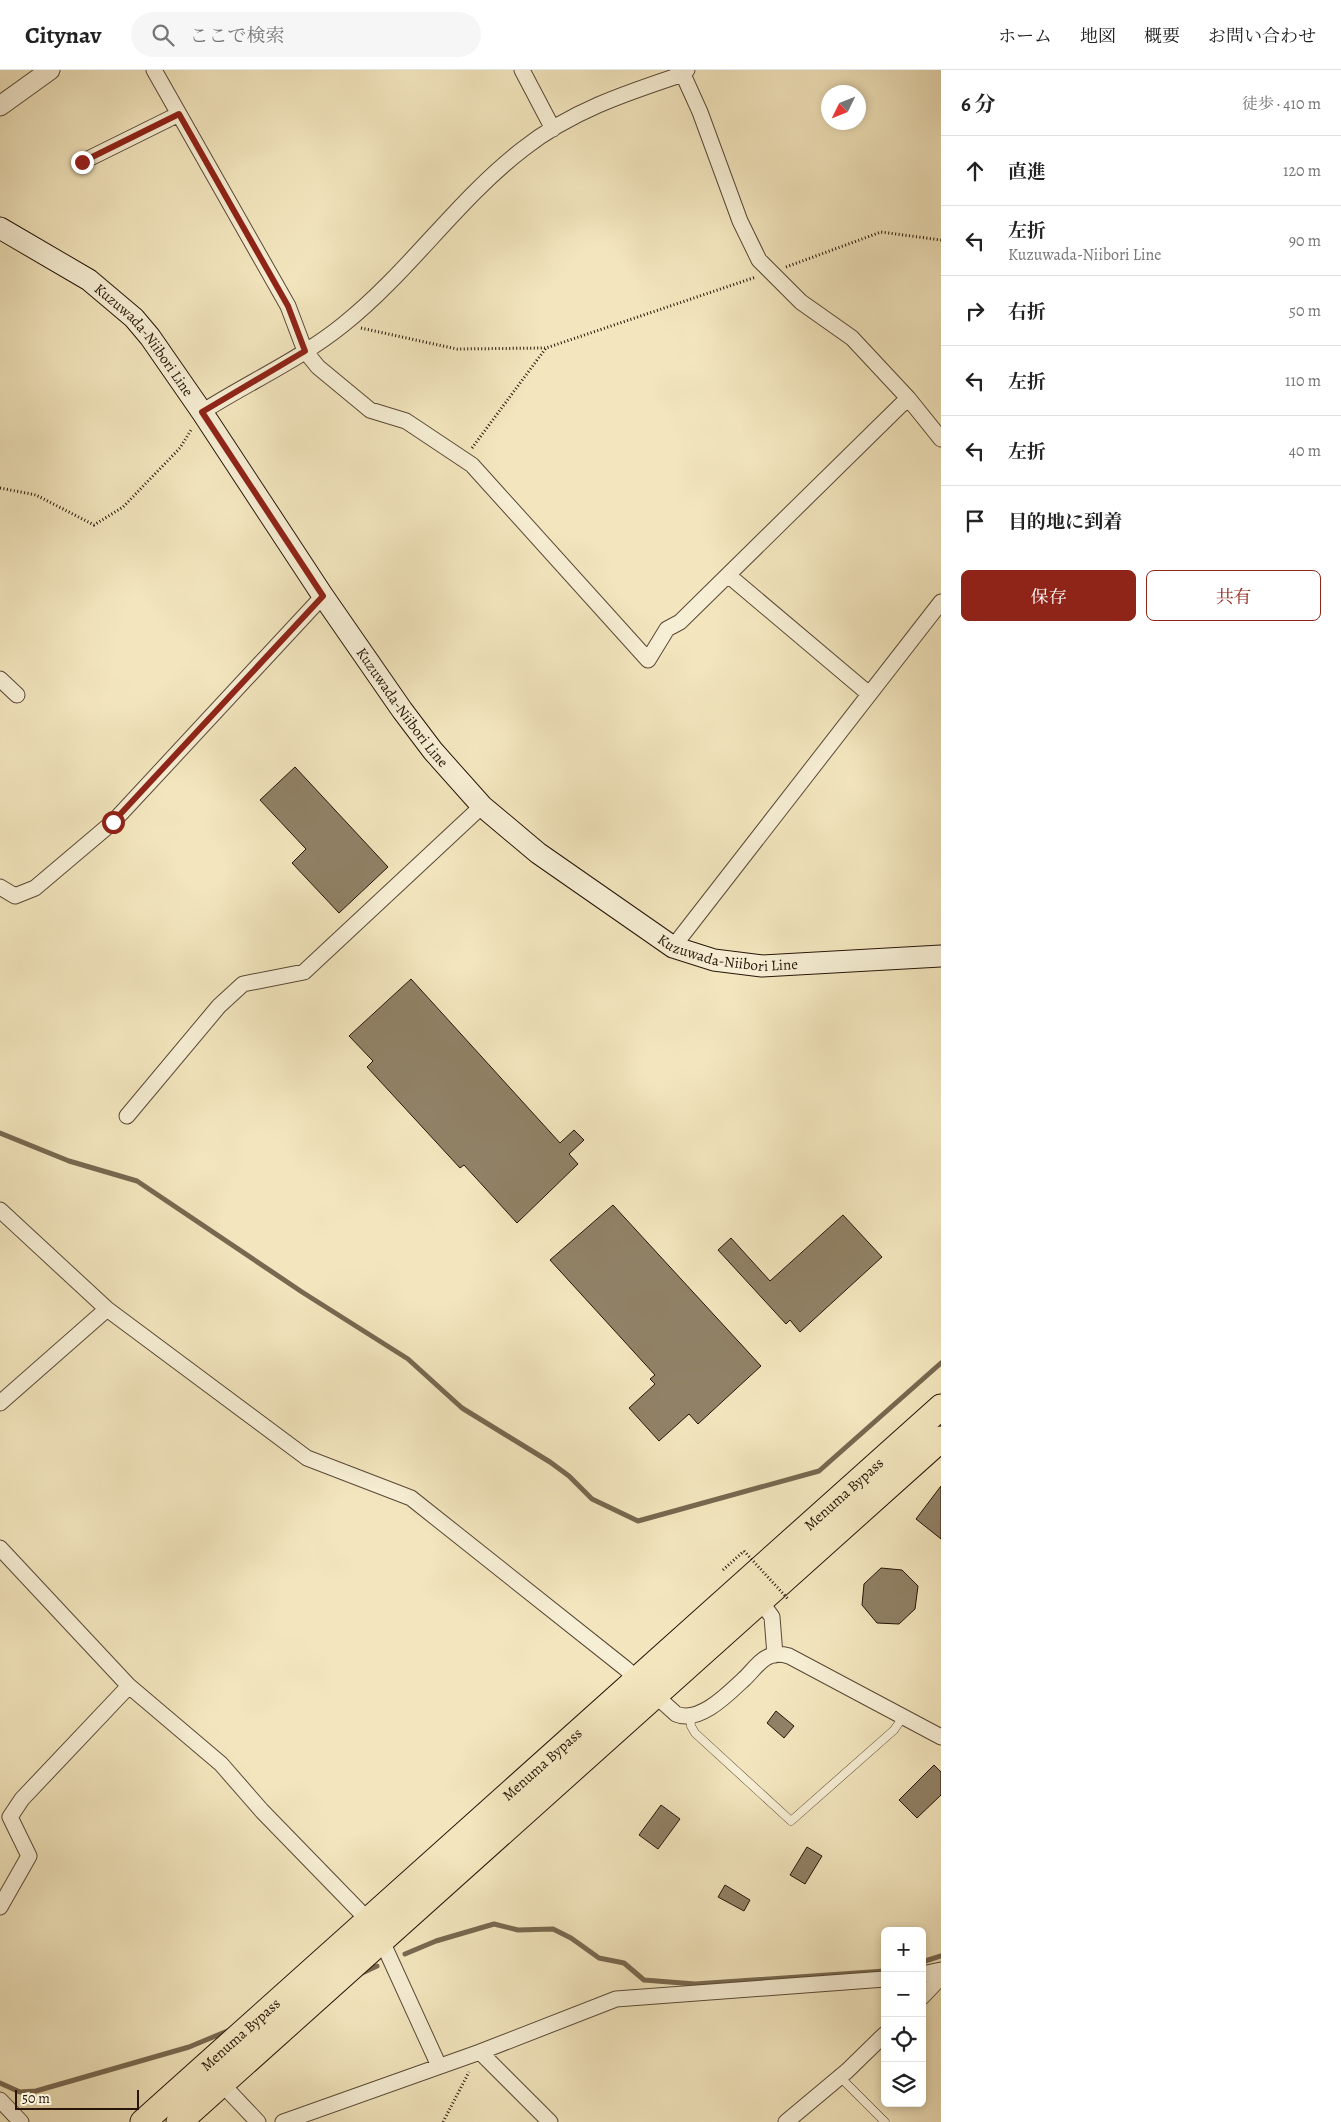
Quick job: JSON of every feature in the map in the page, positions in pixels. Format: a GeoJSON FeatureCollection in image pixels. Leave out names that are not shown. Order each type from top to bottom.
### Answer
{"type":"FeatureCollection","features":[{"type":"Feature","properties":{"kind":"highway","name":"Menuma Bypass"},"geometry":{"type":"LineString","coordinates":[[144,2122],[375,1930],[646,1686],[941,1407]]}},
{"type":"Feature","properties":{"kind":"highway","name":"Menuma Bypass"},"geometry":{"type":"LineString","coordinates":[[646,1686],[760,1600],[941,1439]]}},
{"type":"Feature","properties":{"kind":"highway","name":"Menuma Bypass"},"geometry":{"type":"LineString","coordinates":[[179,2122],[222,2084],[375,1930]]}},
{"type":"Feature","properties":{"kind":"main road","name":"Kuzuwada-Niibori Line"},"geometry":{"type":"LineString","coordinates":[[0,228],[89,280],[110,295],[150,337],[202,412],[323,596],[402,710],[433,751],[482,806],[538,854],[673,947],[714,960],[762,966],[941,956]]}},
{"type":"Feature","properties":{"kind":"street"},"geometry":{"type":"LineString","coordinates":[[0,106],[50,70]]}},
{"type":"Feature","properties":{"kind":"street"},"geometry":{"type":"LineString","coordinates":[[154,70],[288,306],[305,351],[318,368],[370,410],[406,421],[472,465],[648,660],[667,629],[680,622],[908,398]]}},
{"type":"Feature","properties":{"kind":"street"},"geometry":{"type":"LineString","coordinates":[[522,70],[553,129]]}},
{"type":"Feature","properties":{"kind":"street"},"geometry":{"type":"LineString","coordinates":[[202,412],[305,351],[344,325],[383,290],[474,194],[522,149],[576,114],[614,96],[684,71],[740,221],[760,260],[801,302],[852,338],[908,398],[941,439]]}},
{"type":"Feature","properties":{"kind":"street"},"geometry":{"type":"LineString","coordinates":[[82,162],[179,114]]}},
{"type":"Feature","properties":{"kind":"street"},"geometry":{"type":"LineString","coordinates":[[728,575],[870,694]]}},
{"type":"Feature","properties":{"kind":"street"},"geometry":{"type":"LineString","coordinates":[[0,887],[15,896],[35,888],[113,822],[323,596]]}},
{"type":"Feature","properties":{"kind":"street"},"geometry":{"type":"LineString","coordinates":[[673,947],[941,602]]}},
{"type":"Feature","properties":{"kind":"street"},"geometry":{"type":"LineString","coordinates":[[0,679],[17,695]]}},
{"type":"Feature","properties":{"kind":"street"},"geometry":{"type":"LineString","coordinates":[[127,1116],[219,1006],[243,984],[304,972],[482,806]]}},
{"type":"Feature","properties":{"kind":"street"},"geometry":{"type":"LineString","coordinates":[[0,1210],[107,1309],[307,1458],[411,1498],[646,1686],[676,1714],[690,1717],[698,1714],[727,1694],[766,1658],[776,1655],[788,1656],[941,1737]]}},
{"type":"Feature","properties":{"kind":"street"},"geometry":{"type":"LineString","coordinates":[[0,1404],[107,1309]]}},
{"type":"Feature","properties":{"kind":"street"},"geometry":{"type":"LineString","coordinates":[[0,1548],[129,1686],[221,1764],[262,1811],[375,1930],[439,2066]]}},
{"type":"Feature","properties":{"kind":"street"},"geometry":{"type":"LineString","coordinates":[[760,1600],[772,1617],[776,1655]]}},
{"type":"Feature","properties":{"kind":"street"},"geometry":{"type":"LineString","coordinates":[[0,1907],[29,1856],[10,1817],[22,1800],[129,1686]]}},
{"type":"Feature","properties":{"kind":"street"},"geometry":{"type":"LineString","coordinates":[[926,1973],[941,1970]]}},
{"type":"Feature","properties":{"kind":"street"},"geometry":{"type":"LineString","coordinates":[[926,1993],[941,1977]]}},
{"type":"Feature","properties":{"kind":"street"},"geometry":{"type":"LineString","coordinates":[[283,2122],[480,2052],[616,1999],[881,1979]]}},
{"type":"Feature","properties":{"kind":"street"},"geometry":{"type":"LineString","coordinates":[[786,2122],[840,2077],[881,2038]]}},
{"type":"Feature","properties":{"kind":"street"},"geometry":{"type":"LineString","coordinates":[[480,2052],[550,2122]]}},
{"type":"Feature","properties":{"kind":"street"},"geometry":{"type":"LineString","coordinates":[[222,2084],[258,2122]]}},
{"type":"Feature","properties":{"kind":"street"},"geometry":{"type":"LineString","coordinates":[[0,2100],[21,2122]]}},
{"type":"Feature","properties":{"kind":"lane"},"geometry":{"type":"LineString","coordinates":[[690,1717],[691,1726],[695,1733],[791,1821],[894,1730],[903,1717]]}},
{"type":"Feature","properties":{"kind":"lane"},"geometry":{"type":"LineString","coordinates":[[840,2077],[885,2122]]}},
{"type":"Feature","properties":{"kind":"path"},"geometry":{"type":"LineString","coordinates":[[344,325],[458,349],[546,348],[772,272],[881,232],[941,240]]}},
{"type":"Feature","properties":{"kind":"path"},"geometry":{"type":"LineString","coordinates":[[464,460],[546,348]]}},
{"type":"Feature","properties":{"kind":"path"},"geometry":{"type":"LineString","coordinates":[[0,488],[36,495],[94,525],[123,507],[180,448],[202,412]]}},
{"type":"Feature","properties":{"kind":"path"},"geometry":{"type":"LineString","coordinates":[[723,1570],[744,1551],[788,1599]]}},
{"type":"Feature","properties":{"kind":"path"},"geometry":{"type":"LineString","coordinates":[[443,2122],[480,2052]]}},
{"type":"Feature","properties":{"kind":"building"},"geometry":{"type":"Polygon","coordinates":[[[295,767],[388,867],[339,913],[292,863],[306,849],[260,800],[295,767]]]}},
{"type":"Feature","properties":{"kind":"building"},"geometry":{"type":"Polygon","coordinates":[[[411,979],[560,1143],[574,1130],[584,1140],[569,1154],[578,1164],[517,1223],[464,1165],[460,1168],[367,1067],[373,1061],[349,1036],[411,979]]]}},
{"type":"Feature","properties":{"kind":"building"},"geometry":{"type":"Polygon","coordinates":[[[613,1205],[761,1366],[698,1424],[689,1414],[659,1441],[629,1408],[655,1384],[650,1379],[655,1375],[550,1260],[613,1205]]]}},
{"type":"Feature","properties":{"kind":"building"},"geometry":{"type":"Polygon","coordinates":[[[843,1215],[882,1257],[800,1332],[790,1320],[786,1324],[718,1250],[731,1238],[770,1281],[843,1215]]]}},
{"type":"Feature","properties":{"kind":"building"},"geometry":{"type":"Polygon","coordinates":[[[941,1486],[941,1539],[916,1519],[941,1486]]]}},
{"type":"Feature","properties":{"kind":"building"},"geometry":{"type":"Polygon","coordinates":[[[881,1568],[902,1570],[918,1586],[915,1609],[899,1624],[877,1623],[862,1605],[864,1584],[881,1568]]]}},
{"type":"Feature","properties":{"kind":"building"},"geometry":{"type":"Polygon","coordinates":[[[776,1711],[794,1726],[784,1738],[767,1723],[776,1711]]]}},
{"type":"Feature","properties":{"kind":"building"},"geometry":{"type":"Polygon","coordinates":[[[934,1765],[941,1772],[941,1795],[917,1818],[899,1800],[934,1765]]]}},
{"type":"Feature","properties":{"kind":"building"},"geometry":{"type":"Polygon","coordinates":[[[661,1805],[680,1819],[658,1849],[639,1835],[661,1805]]]}},
{"type":"Feature","properties":{"kind":"building"},"geometry":{"type":"Polygon","coordinates":[[[807,1847],[822,1856],[805,1884],[790,1875],[807,1847]]]}},
{"type":"Feature","properties":{"kind":"building"},"geometry":{"type":"Polygon","coordinates":[[[725,1885],[750,1900],[744,1911],[718,1897],[725,1885]]]}},
{"type":"Feature","properties":{"kind":"waterway"},"geometry":{"type":"LineString","coordinates":[[0,1133],[69,1161],[137,1181],[302,1292],[408,1359],[462,1408],[550,1462],[569,1476],[592,1499],[638,1521],[819,1471],[941,1363]]}},
{"type":"Feature","properties":{"kind":"waterway"},"geometry":{"type":"LineString","coordinates":[[405,1954],[436,1941],[494,1924],[518,1930],[553,1929],[571,1938],[599,1958],[624,1963],[644,1980],[695,1984],[881,1971]]}},
{"type":"Feature","properties":{"kind":"waterway"},"geometry":{"type":"LineString","coordinates":[[926,1961],[941,1956]]}},
{"type":"Feature","properties":{"kind":"waterway"},"geometry":{"type":"LineString","coordinates":[[362,1973],[377,1966]]}},
{"type":"Feature","properties":{"kind":"waterway"},"geometry":{"type":"LineString","coordinates":[[0,2083],[20,2092],[36,2091],[189,2047],[230,2030]]}},
{"type":"Feature","properties":{"kind":"route"},"geometry":{"type":"LineString","coordinates":[[82,162],[179,114],[288,306],[305,351],[202,412],[323,596],[113,822]]}}]}
